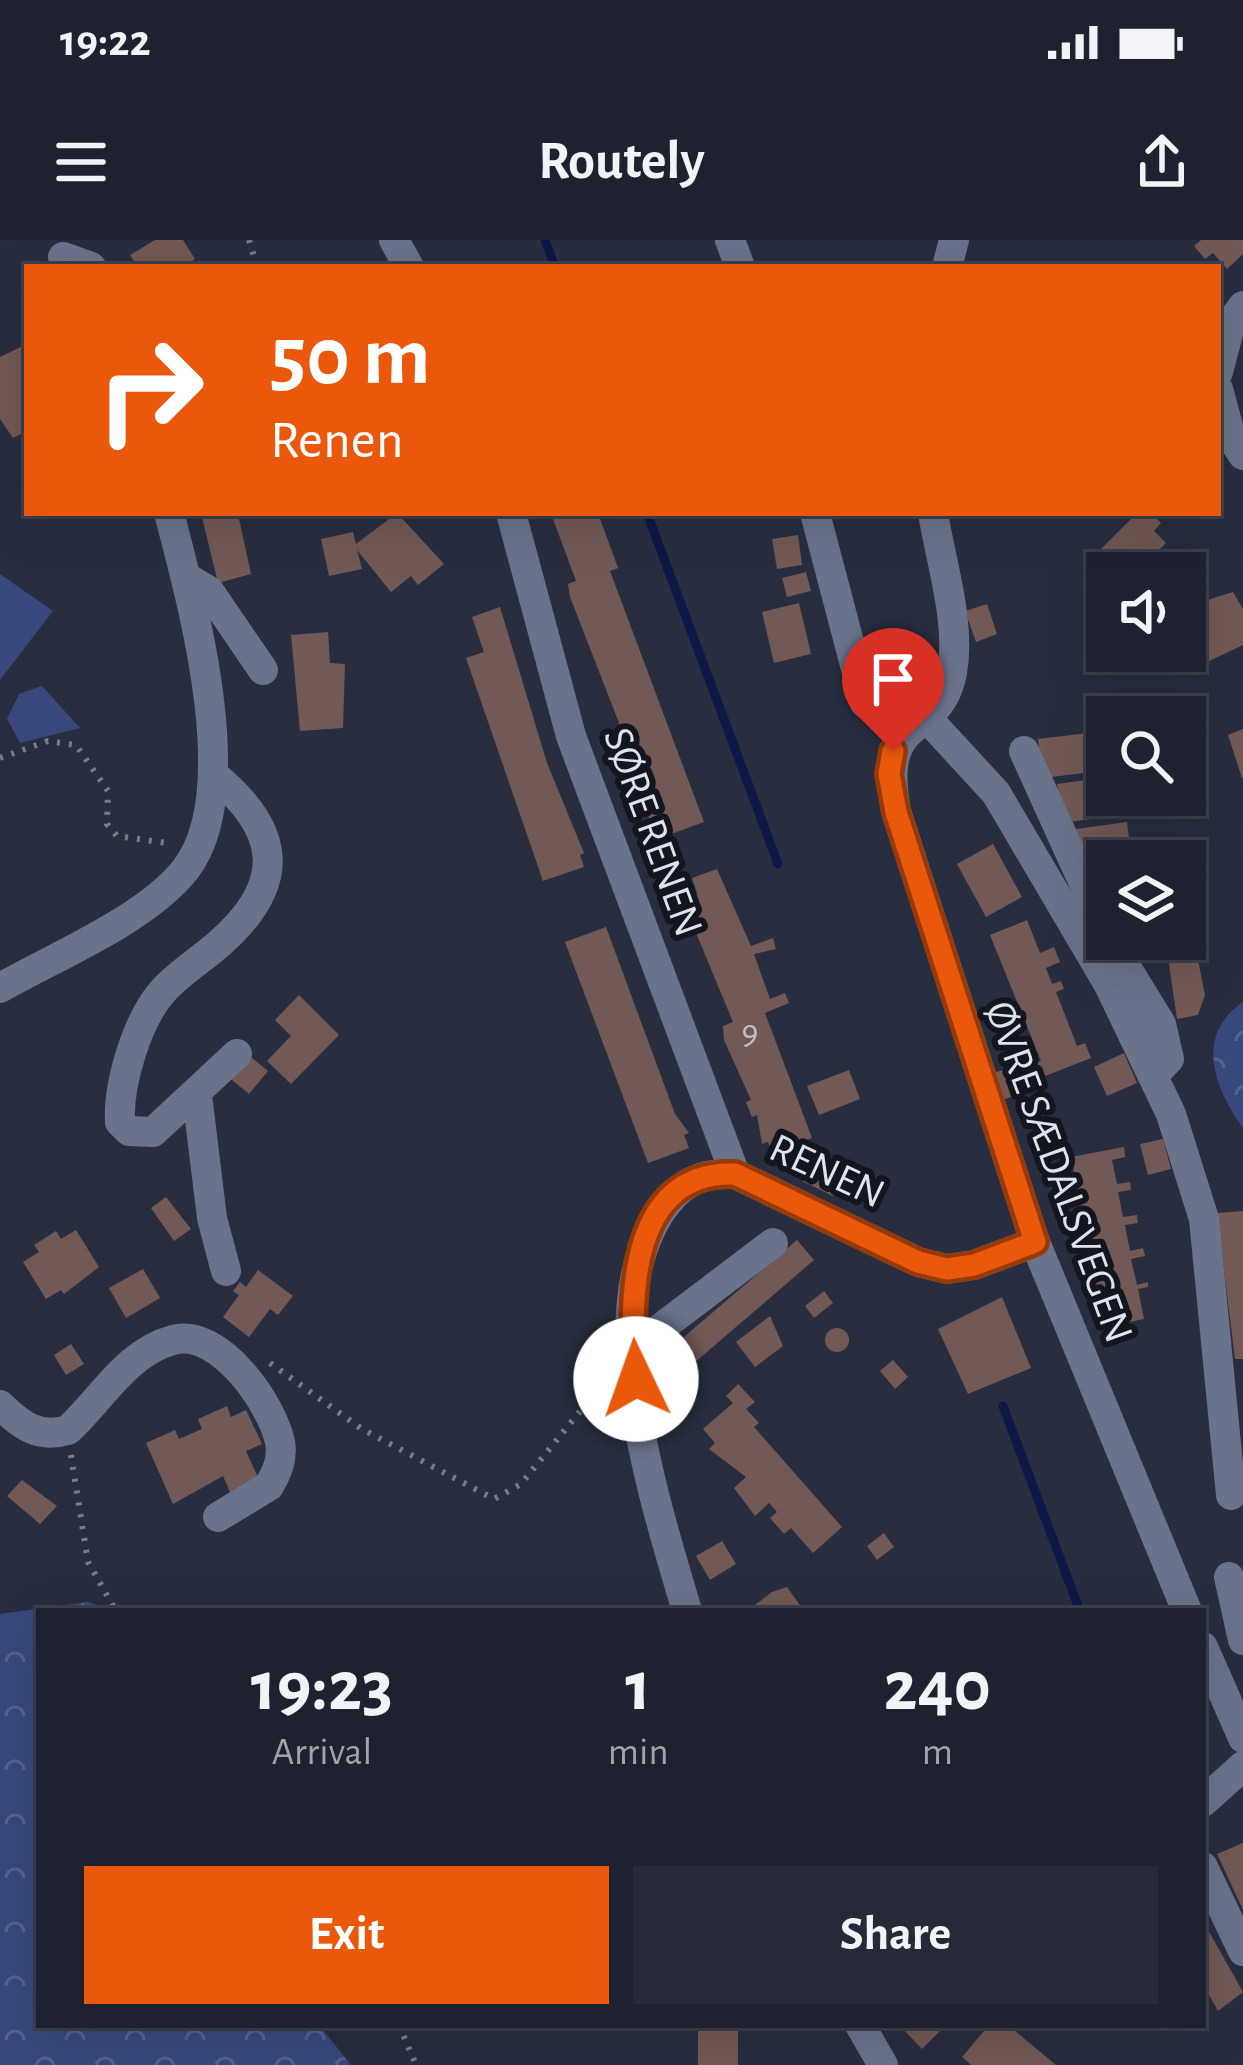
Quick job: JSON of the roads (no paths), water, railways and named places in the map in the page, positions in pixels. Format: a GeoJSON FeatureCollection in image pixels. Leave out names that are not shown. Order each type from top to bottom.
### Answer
{"type":"FeatureCollection","features":[{"type":"Feature","properties":{"kind":"street"},"geometry":{"type":"LineString","coordinates":[[1221,360],[1231,322],[1243,306]]}},
{"type":"Feature","properties":{"kind":"street"},"geometry":{"type":"LineString","coordinates":[[1221,400],[1231,437],[1243,455]]}},
{"type":"Feature","properties":{"kind":"street"},"geometry":{"type":"LineString","coordinates":[[0,988],[152,902],[194,856],[209,812],[214,775],[187,578],[170,516]]}},
{"type":"Feature","properties":{"kind":"street","name":"SØRE RENEN"},"geometry":{"type":"LineString","coordinates":[[513,516],[572,736],[735,1174]]}},
{"type":"Feature","properties":{"kind":"street"},"geometry":{"type":"LineString","coordinates":[[815,516],[865,703]]}},
{"type":"Feature","properties":{"kind":"street"},"geometry":{"type":"LineString","coordinates":[[933,516],[954,646],[952,677],[925,716],[996,793],[1109,985],[1172,1114],[1204,1219],[1231,1496]]}},
{"type":"Feature","properties":{"kind":"street"},"geometry":{"type":"LineString","coordinates":[[187,578],[209,591],[263,670]]}},
{"type":"Feature","properties":{"kind":"street","name":"ØVRE SÆDALSVEGEN"},"geometry":{"type":"LineString","coordinates":[[925,716],[893,751],[889,774],[896,812],[1035,1242],[1186,1608]]}},
{"type":"Feature","properties":{"kind":"street"},"geometry":{"type":"LineString","coordinates":[[1024,751],[1086,888]]}},
{"type":"Feature","properties":{"kind":"street"},"geometry":{"type":"LineString","coordinates":[[214,775],[261,822],[268,873],[243,921],[152,1005],[140,1030],[120,1122],[129,1131],[153,1132],[237,1054]]}},
{"type":"Feature","properties":{"kind":"street"},"geometry":{"type":"LineString","coordinates":[[1122,960],[1161,1024],[1169,1059],[1153,1076]]}},
{"type":"Feature","properties":{"kind":"street"},"geometry":{"type":"LineString","coordinates":[[197,1094],[212,1218],[226,1271]]}},
{"type":"Feature","properties":{"kind":"street","name":"RENEN"},"geometry":{"type":"LineString","coordinates":[[686,1608],[654,1494],[633,1349],[632,1285],[643,1241],[684,1184],[707,1173],[735,1174],[918,1262],[947,1269],[1035,1242]]}},
{"type":"Feature","properties":{"kind":"street","name":"RENEN"},"geometry":{"type":"LineString","coordinates":[[633,1349],[773,1243]]}},
{"type":"Feature","properties":{"kind":"street"},"geometry":{"type":"LineString","coordinates":[[0,1405],[37,1432],[68,1430],[106,1386],[170,1340],[205,1343],[221,1354],[273,1420],[281,1446],[280,1466],[269,1486],[218,1516]]}},
{"type":"Feature","properties":{"kind":"street"},"geometry":{"type":"LineString","coordinates":[[1229,1577],[1243,1640]]}},
{"type":"Feature","properties":{"kind":"street"},"geometry":{"type":"LineString","coordinates":[[1206,1654],[1240,1724]]}},
{"type":"Feature","properties":{"kind":"street"},"geometry":{"type":"LineString","coordinates":[[1206,1799],[1243,1766]]}},
{"type":"Feature","properties":{"kind":"street"},"geometry":{"type":"LineString","coordinates":[[1206,1873],[1243,1951]]}},
{"type":"Feature","properties":{"kind":"street"},"geometry":{"type":"LineString","coordinates":[[862,2028],[884,2065]]}},
{"type":"Feature","properties":{"kind":"waterway"},"geometry":{"type":"LineString","coordinates":[[545,240],[554,264]]}},
{"type":"Feature","properties":{"kind":"waterway"},"geometry":{"type":"LineString","coordinates":[[648,516],[778,864]]}},
{"type":"Feature","properties":{"kind":"waterway"},"geometry":{"type":"LineString","coordinates":[[1003,1406],[1079,1608]]}}]}
